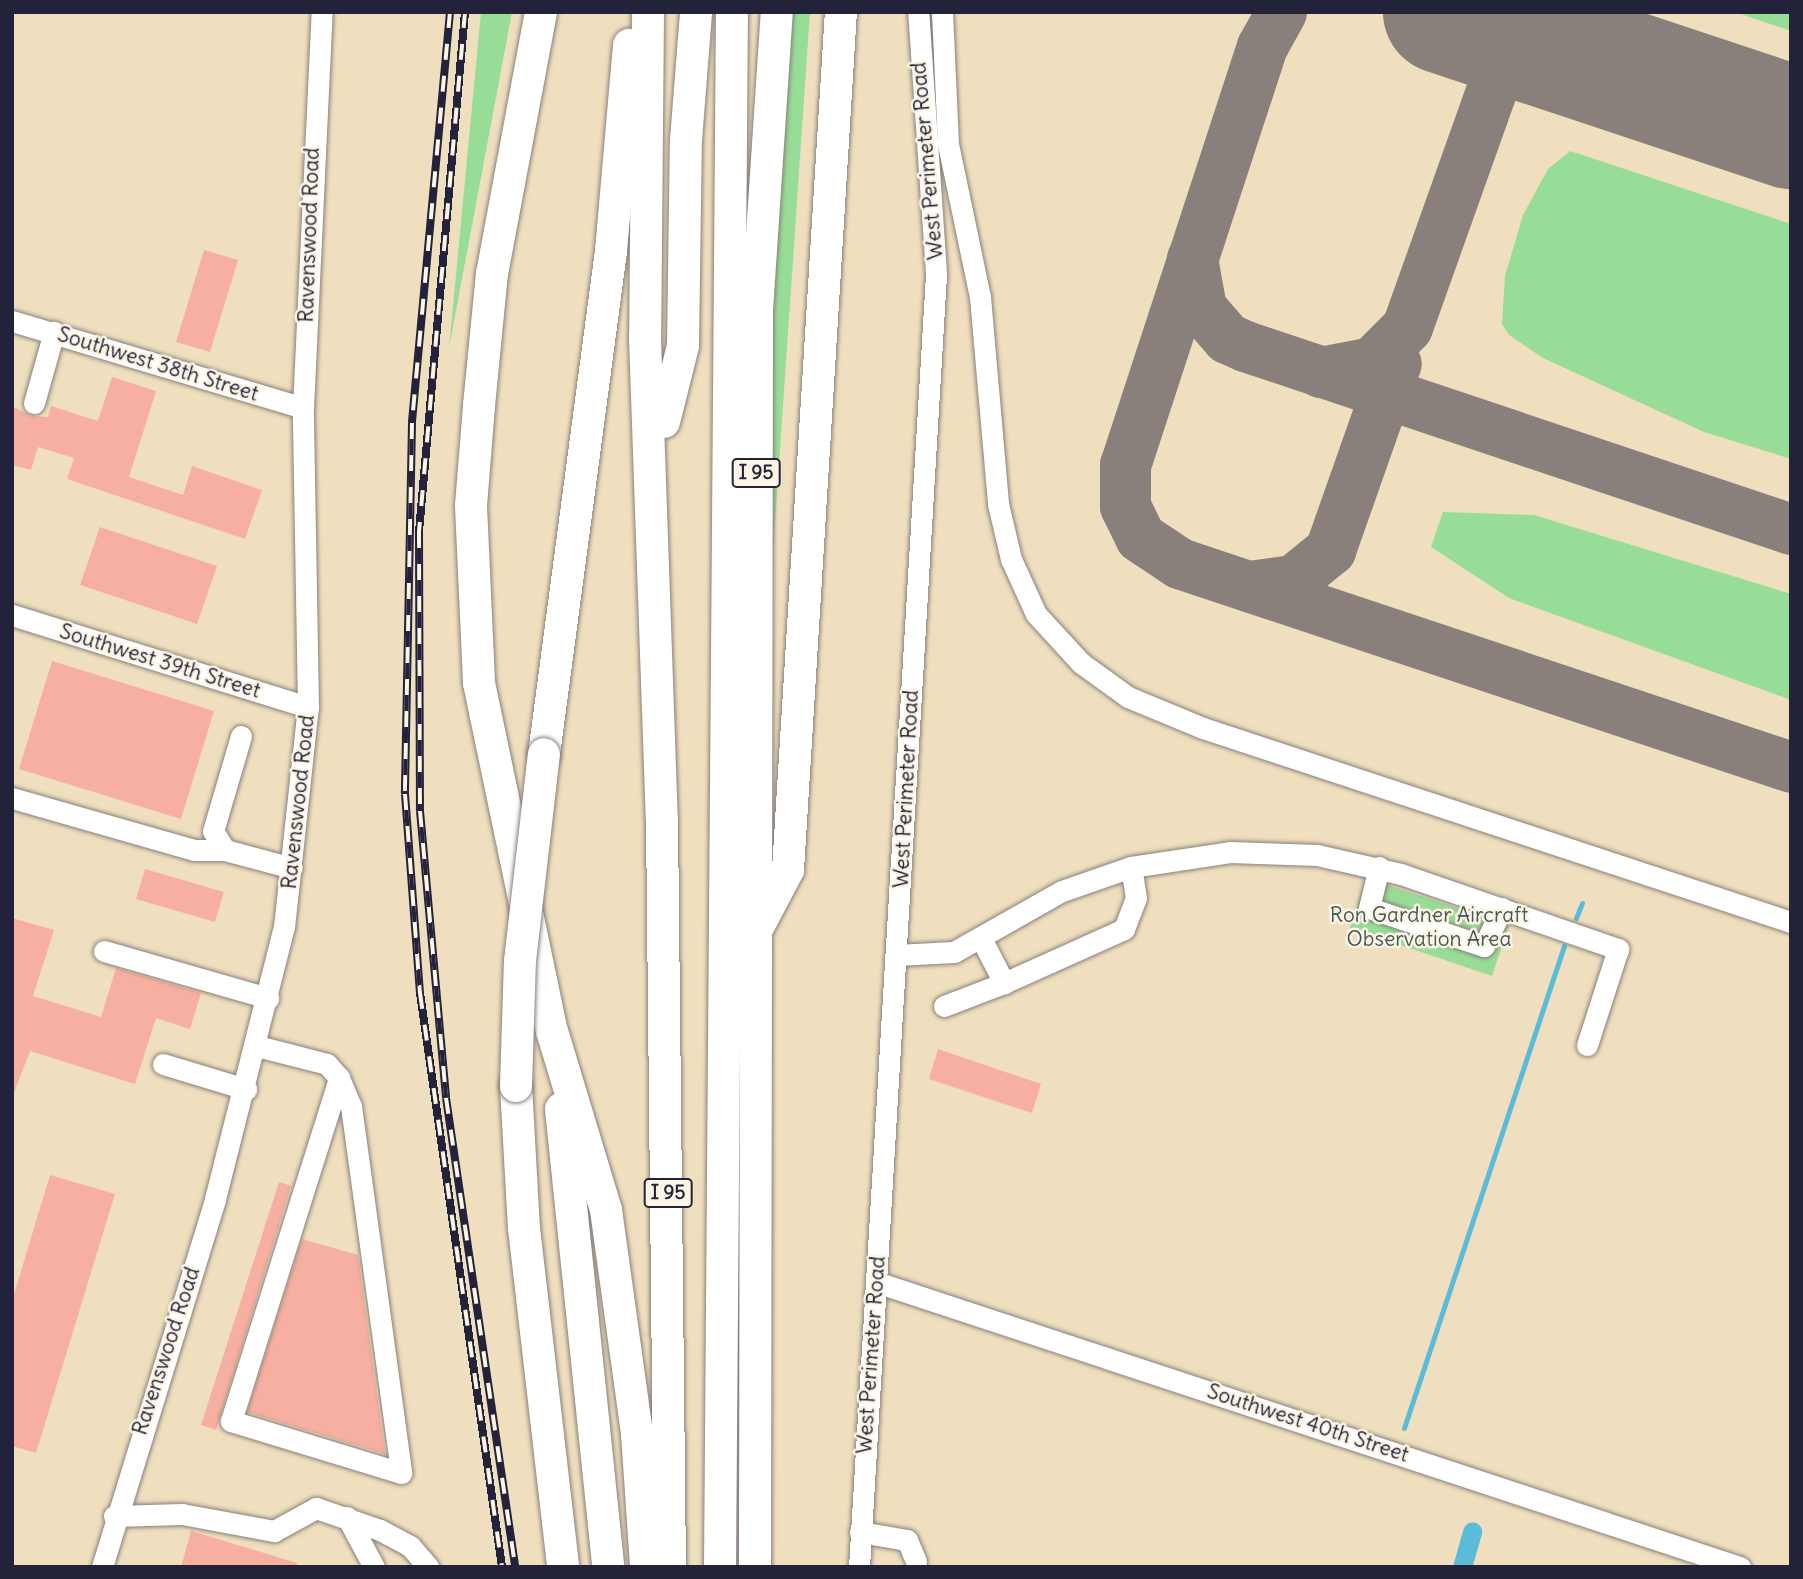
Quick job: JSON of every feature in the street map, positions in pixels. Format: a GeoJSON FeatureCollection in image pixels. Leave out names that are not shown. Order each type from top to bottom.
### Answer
{"type":"FeatureCollection","features":[{"type":"Feature","properties":{"kind":"highway"},"geometry":{"type":"LineString","coordinates":[[541,12],[492,273],[471,506],[487,743],[552,1031],[606,1210],[637,1434],[646,1567]]}},
{"type":"Feature","properties":{"kind":"highway"},"geometry":{"type":"LineString","coordinates":[[563,1567],[524,1228],[516,1086],[520,961],[544,754],[611,251],[632,12]]}},
{"type":"Feature","properties":{"kind":"highway","name":"I 95"},"geometry":{"type":"LineString","coordinates":[[648,12],[645,338],[662,820],[670,1567]]}},
{"type":"Feature","properties":{"kind":"highway"},"geometry":{"type":"LineString","coordinates":[[666,12],[664,422],[684,1227],[684,1567]]}},
{"type":"Feature","properties":{"kind":"highway"},"geometry":{"type":"LineString","coordinates":[[664,422],[683,345],[686,140],[696,12]]}},
{"type":"Feature","properties":{"kind":"highway"},"geometry":{"type":"LineString","coordinates":[[720,1567],[727,259],[732,12]]}},
{"type":"Feature","properties":{"kind":"highway"},"geometry":{"type":"LineString","coordinates":[[727,259],[754,12]]}},
{"type":"Feature","properties":{"kind":"highway","name":"I 95"},"geometry":{"type":"LineString","coordinates":[[755,1567],[753,935],[757,310],[777,12]]}},
{"type":"Feature","properties":{"kind":"highway"},"geometry":{"type":"LineString","coordinates":[[753,935],[788,870],[841,12]]}},
{"type":"Feature","properties":{"kind":"highway"},"geometry":{"type":"LineString","coordinates":[[552,1031],[608,1567]]}},
{"type":"Feature","properties":{"kind":"street","name":"Ravenswood Road"},"geometry":{"type":"LineString","coordinates":[[101,1566],[114,1516],[246,1089],[268,998],[292,868],[308,707],[303,408],[322,12]]}},
{"type":"Feature","properties":{"kind":"street","name":"West Perimeter Road"},"geometry":{"type":"LineString","coordinates":[[859,1567],[936,273],[918,12]]}},
{"type":"Feature","properties":{"kind":"street"},"geometry":{"type":"LineString","coordinates":[[942,12],[948,144],[980,297],[998,504],[1011,559],[1036,614],[1081,663],[1128,697],[1203,728],[1791,922]]}},
{"type":"Feature","properties":{"kind":"street","name":"Southwest 38th Street"},"geometry":{"type":"LineString","coordinates":[[12,321],[303,408]]}},
{"type":"Feature","properties":{"kind":"street"},"geometry":{"type":"LineString","coordinates":[[34,404],[54,332]]}},
{"type":"Feature","properties":{"kind":"street","name":"Southwest 39th Street"},"geometry":{"type":"LineString","coordinates":[[12,615],[308,707]]}},
{"type":"Feature","properties":{"kind":"street"},"geometry":{"type":"LineString","coordinates":[[225,850],[213,831],[241,736]]}},
{"type":"Feature","properties":{"kind":"street"},"geometry":{"type":"LineString","coordinates":[[12,798],[194,850],[225,850],[292,868]]}},
{"type":"Feature","properties":{"kind":"street"},"geometry":{"type":"LineString","coordinates":[[896,955],[944,955],[981,938],[1062,891],[1131,867],[1258,850],[1379,867],[1618,949],[1587,1045]]}},
{"type":"Feature","properties":{"kind":"street"},"geometry":{"type":"LineString","coordinates":[[944,1006],[1124,929],[1136,898],[1131,867]]}},
{"type":"Feature","properties":{"kind":"street"},"geometry":{"type":"LineString","coordinates":[[1379,867],[1369,908],[1484,946],[1502,908]]}},
{"type":"Feature","properties":{"kind":"street"},"geometry":{"type":"LineString","coordinates":[[981,938],[1004,982]]}},
{"type":"Feature","properties":{"kind":"street"},"geometry":{"type":"LineString","coordinates":[[104,951],[268,998]]}},
{"type":"Feature","properties":{"kind":"street"},"geometry":{"type":"LineString","coordinates":[[257,1046],[327,1064],[339,1078],[351,1106],[401,1473],[231,1421],[339,1078]]}},
{"type":"Feature","properties":{"kind":"street"},"geometry":{"type":"LineString","coordinates":[[163,1064],[246,1089]]}},
{"type":"Feature","properties":{"kind":"street","name":"Southwest 40th Street"},"geometry":{"type":"LineString","coordinates":[[876,1282],[1740,1567]]}},
{"type":"Feature","properties":{"kind":"street"},"geometry":{"type":"LineString","coordinates":[[114,1516],[182,1514],[274,1531],[316,1508],[347,1517],[410,1546],[428,1567]]}},
{"type":"Feature","properties":{"kind":"street"},"geometry":{"type":"LineString","coordinates":[[347,1517],[374,1567]]}},
{"type":"Feature","properties":{"kind":"street"},"geometry":{"type":"LineString","coordinates":[[860,1532],[907,1540],[916,1561]]}},
{"type":"Feature","properties":{"kind":"green space"},"geometry":{"type":"Polygon","coordinates":[[[481,12],[512,12],[449,348],[481,12]]]}},
{"type":"Feature","properties":{"kind":"green space"},"geometry":{"type":"Polygon","coordinates":[[[784,12],[810,12],[772,566],[762,405],[784,12]]]}},
{"type":"Feature","properties":{"kind":"green space"},"geometry":{"type":"Polygon","coordinates":[[[1735,12],[1791,12],[1791,31],[1735,12]]]}},
{"type":"Feature","properties":{"kind":"green space"},"geometry":{"type":"Polygon","coordinates":[[[1570,151],[1791,224],[1791,459],[1704,432],[1543,358],[1509,335],[1502,324],[1505,276],[1523,215],[1548,169],[1570,151]]]}},
{"type":"Feature","properties":{"kind":"green space"},"geometry":{"type":"Polygon","coordinates":[[[1443,512],[1534,515],[1791,594],[1791,700],[1509,598],[1431,547],[1443,512]]]}},
{"type":"Feature","properties":{"kind":"green space","name":"Ron Gardner Aircraft Observation Area"},"geometry":{"type":"Polygon","coordinates":[[[1366,878],[1509,925],[1492,976],[1350,928],[1366,878]]]}},
{"type":"Feature","properties":{"kind":"building"},"geometry":{"type":"Polygon","coordinates":[[[204,250],[238,260],[210,352],[176,342],[204,250]]]}},
{"type":"Feature","properties":{"kind":"building"},"geometry":{"type":"Polygon","coordinates":[[[112,377],[156,391],[129,477],[183,495],[192,466],[262,490],[245,539],[67,479],[74,458],[38,447],[31,470],[12,465],[12,406],[31,416],[48,417],[51,406],[98,421],[112,377]]]}},
{"type":"Feature","properties":{"kind":"building"},"geometry":{"type":"Polygon","coordinates":[[[100,527],[217,566],[197,624],[80,585],[100,527]]]}},
{"type":"Feature","properties":{"kind":"building"},"geometry":{"type":"Polygon","coordinates":[[[52,661],[214,711],[181,819],[19,769],[52,661]]]}},
{"type":"Feature","properties":{"kind":"building"},"geometry":{"type":"Polygon","coordinates":[[[145,869],[224,892],[215,922],[136,899],[145,869]]]}},
{"type":"Feature","properties":{"kind":"building"},"geometry":{"type":"Polygon","coordinates":[[[12,918],[54,930],[33,996],[101,1017],[116,968],[201,993],[190,1029],[156,1018],[135,1084],[30,1051],[12,1098],[12,918]]]}},
{"type":"Feature","properties":{"kind":"building"},"geometry":{"type":"Polygon","coordinates":[[[938,1049],[1041,1084],[1032,1113],[929,1079],[938,1049]]]}},
{"type":"Feature","properties":{"kind":"building"},"geometry":{"type":"Polygon","coordinates":[[[50,1175],[115,1194],[36,1453],[12,1446],[12,1301],[50,1175]]]}},
{"type":"Feature","properties":{"kind":"building"},"geometry":{"type":"Polygon","coordinates":[[[279,1182],[291,1186],[216,1430],[201,1425],[279,1182]]]}},
{"type":"Feature","properties":{"kind":"building"},"geometry":{"type":"Polygon","coordinates":[[[302,1239],[358,1255],[385,1454],[247,1412],[302,1239]]]}},
{"type":"Feature","properties":{"kind":"building"},"geometry":{"type":"Polygon","coordinates":[[[191,1531],[297,1563],[296,1567],[181,1567],[191,1531]]]}},
{"type":"Feature","properties":{"kind":"waterway"},"geometry":{"type":"LineString","coordinates":[[1576,918],[1582,903]]}},
{"type":"Feature","properties":{"kind":"waterway"},"geometry":{"type":"LineString","coordinates":[[1404,1428],[1564,946]]}},
{"type":"Feature","properties":{"kind":"waterway"},"geometry":{"type":"LineString","coordinates":[[1462,1567],[1472,1531]]}},
{"type":"Feature","properties":{"kind":"taxiway"},"geometry":{"type":"LineString","coordinates":[[1281,12],[1262,46],[1125,464],[1125,506],[1140,537],[1179,563],[1791,767]]}},
{"type":"Feature","properties":{"kind":"taxiway"},"geometry":{"type":"LineString","coordinates":[[1320,372],[1372,362],[1407,327],[1493,85],[1527,61],[1587,60]]}},
{"type":"Feature","properties":{"kind":"taxiway"},"geometry":{"type":"LineString","coordinates":[[1192,258],[1201,308],[1227,338],[1791,529]]}},
{"type":"Feature","properties":{"kind":"taxiway"},"geometry":{"type":"LineString","coordinates":[[1249,586],[1293,580],[1330,550],[1396,363]]}},
{"type":"Feature","properties":{"kind":"runway"},"geometry":{"type":"LineString","coordinates":[[1445,12],[1791,127]]}},
{"type":"Feature","properties":{"kind":"railway"},"geometry":{"type":"LineString","coordinates":[[450,12],[412,423],[405,794],[420,993],[502,1567]]}},
{"type":"Feature","properties":{"kind":"railway"},"geometry":{"type":"LineString","coordinates":[[465,12],[419,532],[420,811],[446,1098],[515,1567]]}}]}
